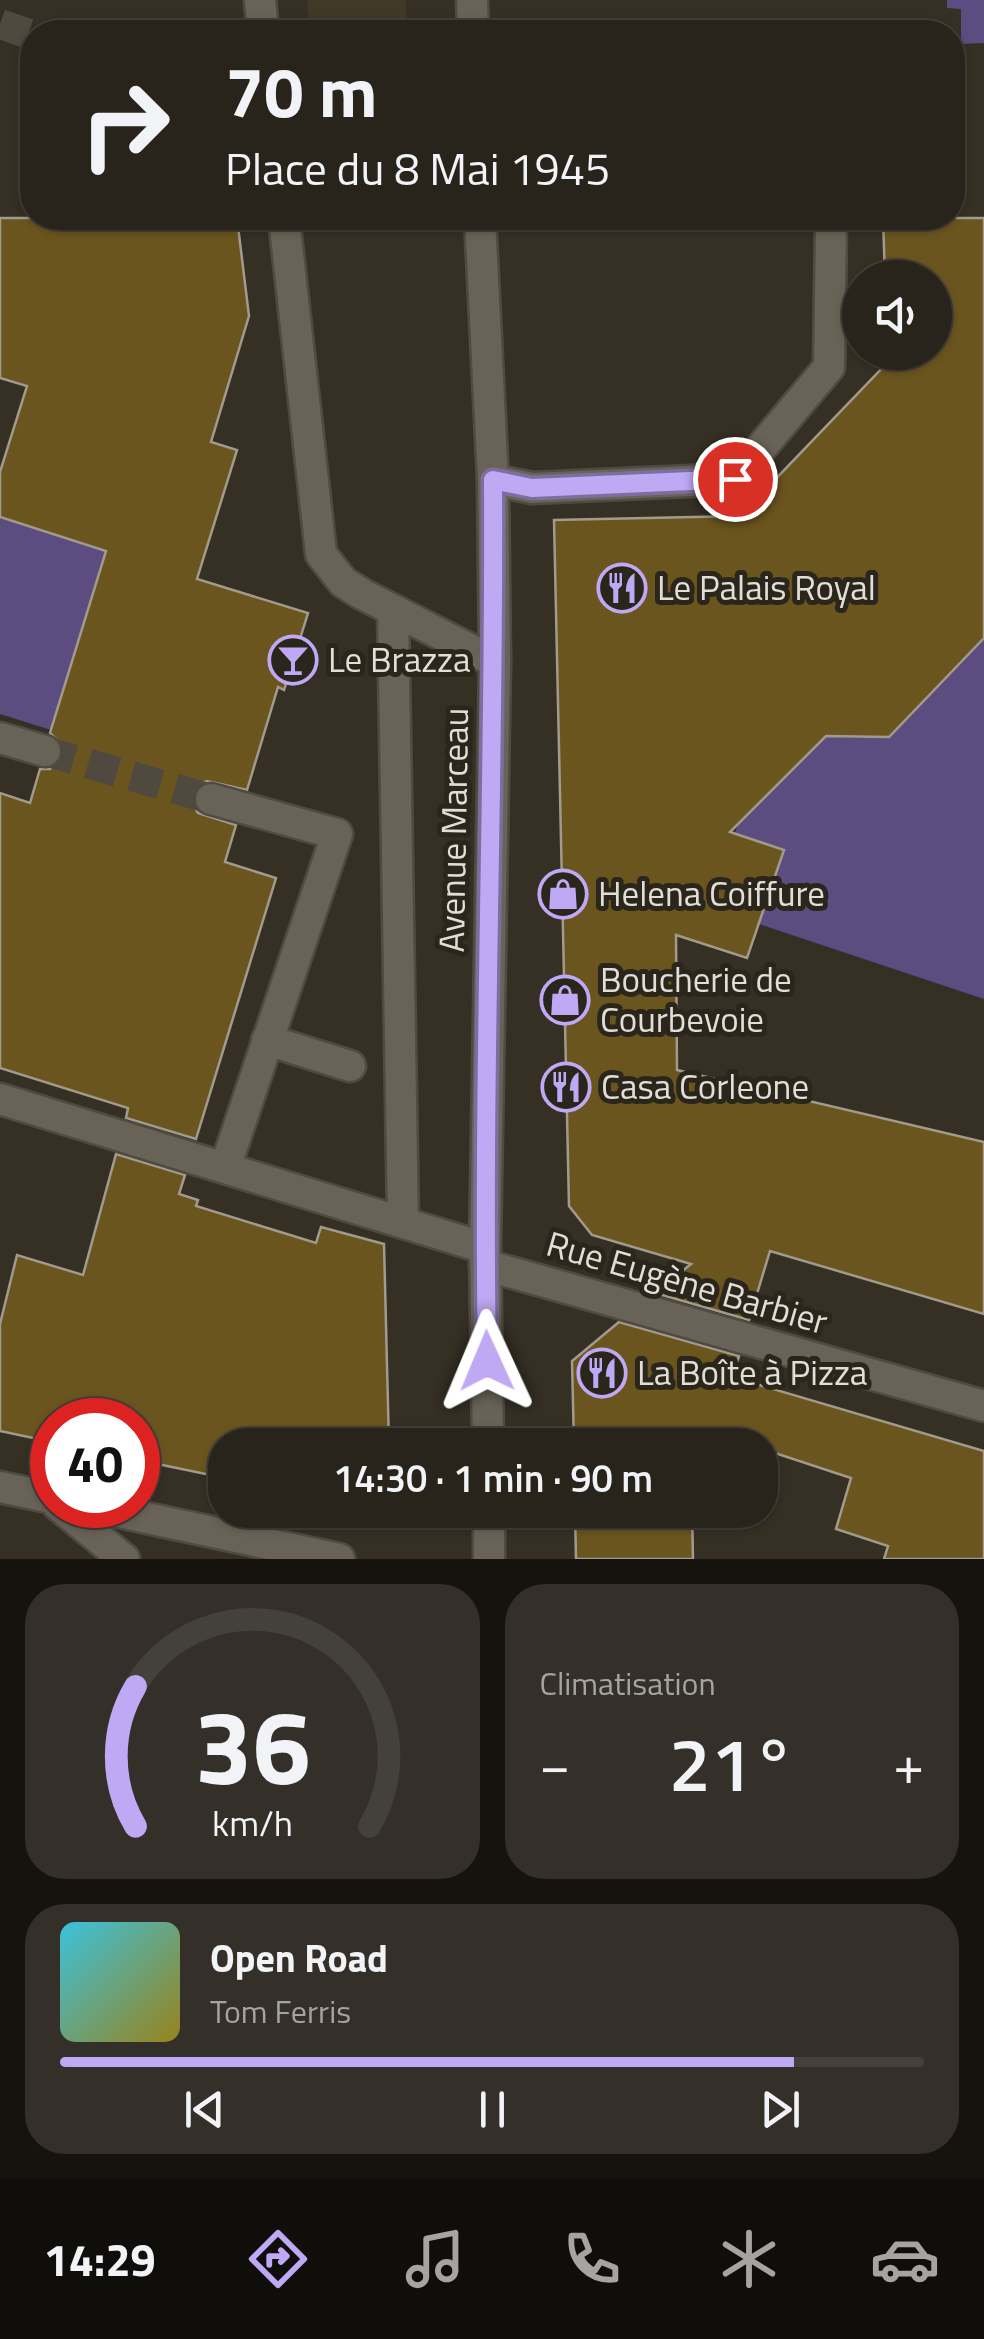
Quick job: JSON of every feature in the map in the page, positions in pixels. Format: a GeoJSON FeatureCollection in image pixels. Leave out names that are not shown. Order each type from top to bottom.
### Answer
{"type":"FeatureCollection","features":[{"type":"Feature","properties":{"kind":"street"},"geometry":{"type":"LineString","coordinates":[[285,230],[321,554],[343,582],[495,662]]}},
{"type":"Feature","properties":{"kind":"street","name":"Avenue Marceau"},"geometry":{"type":"LineString","coordinates":[[481,230],[493,480],[495,662],[485,1256],[488,1428]]}},
{"type":"Feature","properties":{"kind":"street"},"geometry":{"type":"LineString","coordinates":[[493,480],[532,488],[735,479],[830,367],[831,230]]}},
{"type":"Feature","properties":{"kind":"street"},"geometry":{"type":"LineString","coordinates":[[393,610],[365,843],[403,1222]]}},
{"type":"Feature","properties":{"kind":"street"},"geometry":{"type":"LineString","coordinates":[[0,738],[45,752]]}},
{"type":"Feature","properties":{"kind":"street"},"geometry":{"type":"LineString","coordinates":[[211,799],[365,843]]}},
{"type":"Feature","properties":{"kind":"street"},"geometry":{"type":"LineString","coordinates":[[225,1168],[268,1040],[365,843]]}},
{"type":"Feature","properties":{"kind":"street"},"geometry":{"type":"LineString","coordinates":[[268,1040],[350,1066]]}},
{"type":"Feature","properties":{"kind":"street","name":"Rue Eugène Barbier"},"geometry":{"type":"LineString","coordinates":[[0,1099],[403,1222],[485,1256],[984,1406]]}},
{"type":"Feature","properties":{"kind":"street"},"geometry":{"type":"LineString","coordinates":[[0,1487],[30,1494]]}},
{"type":"Feature","properties":{"kind":"street"},"geometry":{"type":"LineString","coordinates":[[160,1522],[319,1557]]}},
{"type":"Feature","properties":{"kind":"street"},"geometry":{"type":"LineString","coordinates":[[87,1528],[124,1559]]}},
{"type":"Feature","properties":{"kind":"street"},"geometry":{"type":"LineString","coordinates":[[489,1528],[489,1559]]}},
{"type":"Feature","properties":{"kind":"shaded area"},"geometry":{"type":"Polygon","coordinates":[[[307,0],[406,0],[407,20],[309,20],[307,0]]]}},
{"type":"Feature","properties":{"kind":"shaded area"},"geometry":{"type":"Polygon","coordinates":[[[947,0],[984,0],[984,43],[965,44],[961,9],[947,8],[947,0]]]}},
{"type":"Feature","properties":{"kind":"shaded area"},"geometry":{"type":"Polygon","coordinates":[[[0,517],[106,551],[51,730],[0,714],[0,517]]]}},
{"type":"Feature","properties":{"kind":"shaded area"},"geometry":{"type":"Polygon","coordinates":[[[984,638],[984,999],[759,924],[784,850],[735,833],[757,763],[842,719],[862,737],[888,737],[984,638]]]}},
{"type":"Feature","properties":{"kind":"building"},"geometry":{"type":"Polygon","coordinates":[[[0,218],[20,218],[20,230],[238,230],[249,316],[211,442],[237,450],[197,579],[308,613],[284,690],[278,687],[247,790],[207,781],[197,786],[193,795],[198,813],[236,825],[225,862],[276,878],[196,1139],[126,1118],[128,1108],[0,1068],[0,793],[30,803],[40,769],[50,769],[63,757],[63,746],[50,733],[106,551],[0,517],[0,472],[27,386],[0,378],[0,218]]]}},
{"type":"Feature","properties":{"kind":"building"},"geometry":{"type":"Polygon","coordinates":[[[965,218],[984,218],[984,638],[889,737],[826,736],[730,832],[784,850],[747,958],[676,935],[677,1070],[984,1142],[984,1314],[770,1251],[749,1320],[655,1293],[691,1264],[592,1235],[569,1206],[554,520],[740,516],[880,370],[952,370],[952,260],[884,260],[883,230],[965,230],[965,218]]]}},
{"type":"Feature","properties":{"kind":"building"},"geometry":{"type":"Polygon","coordinates":[[[116,1154],[185,1175],[179,1194],[198,1200],[196,1206],[316,1243],[321,1227],[384,1244],[389,1428],[208,1428],[208,1474],[160,1465],[160,1398],[30,1398],[30,1437],[0,1431],[0,1324],[17,1255],[83,1275],[116,1154]]]}},
{"type":"Feature","properties":{"kind":"building"},"geometry":{"type":"Polygon","coordinates":[[[619,1322],[739,1356],[732,1377],[984,1451],[984,1559],[884,1559],[888,1546],[836,1529],[851,1478],[778,1454],[778,1428],[574,1428],[572,1361],[619,1322]]]}},
{"type":"Feature","properties":{"kind":"building"},"geometry":{"type":"Polygon","coordinates":[[[575,1528],[692,1528],[693,1559],[576,1559],[575,1528]]]}},
{"type":"Feature","properties":{"kind":"tunnel"},"geometry":{"type":"LineString","coordinates":[[0,24],[20,31]]}},
{"type":"Feature","properties":{"kind":"tunnel"},"geometry":{"type":"LineString","coordinates":[[45,751],[211,799]]}},
{"type":"Feature","properties":{"kind":"place","name":"Le Palais Royal"},"geometry":{"type":"Point","coordinates":[622,588]}},
{"type":"Feature","properties":{"kind":"place","name":"Le Brazza"},"geometry":{"type":"Point","coordinates":[293,660]}},
{"type":"Feature","properties":{"kind":"place","name":"Helena Coiffure"},"geometry":{"type":"Point","coordinates":[563,894]}},
{"type":"Feature","properties":{"kind":"place","name":"Boucherie de Courbevoie"},"geometry":{"type":"Point","coordinates":[565,1000]}},
{"type":"Feature","properties":{"kind":"place","name":"Casa Corleone"},"geometry":{"type":"Point","coordinates":[566,1087]}},
{"type":"Feature","properties":{"kind":"place","name":"La Boîte à Pizza"},"geometry":{"type":"Point","coordinates":[602,1373]}},
{"type":"Feature","properties":{"kind":"route"},"geometry":{"type":"LineString","coordinates":[[487,1361],[485,1248],[495,662],[493,480],[532,488],[735,479]]}}]}
